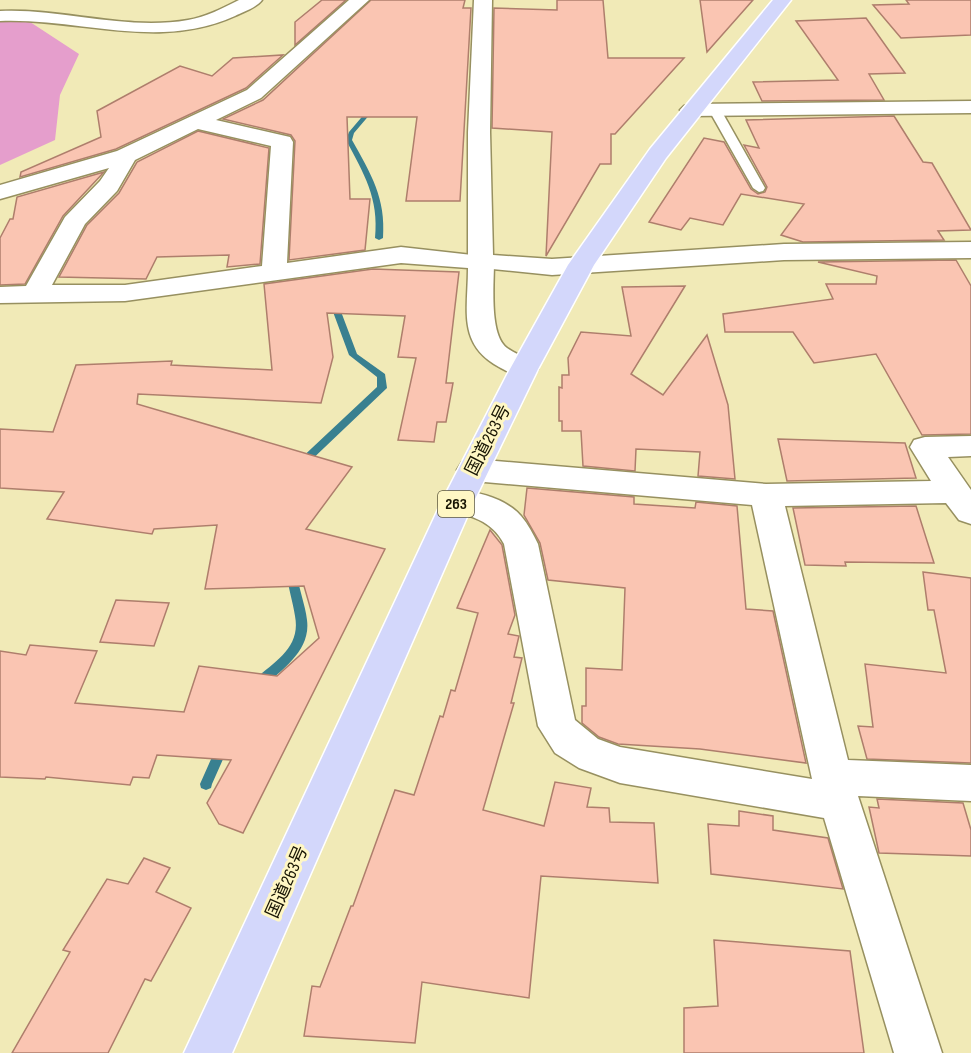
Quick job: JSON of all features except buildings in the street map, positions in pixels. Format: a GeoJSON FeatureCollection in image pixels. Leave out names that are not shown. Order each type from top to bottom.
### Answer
{"type":"FeatureCollection","features":[{"type":"Feature","properties":{"kind":"highway","name":"国道263号"},"geometry":{"type":"LineString","coordinates":[[208,1053],[466,485],[524,369],[581,265],[651,163],[704,111],[782,0]]}},
{"type":"Feature","properties":{"kind":"street"},"geometry":{"type":"LineString","coordinates":[[0,16],[23,14],[133,26],[179,27],[216,18],[253,0]]}},
{"type":"Feature","properties":{"kind":"street"},"geometry":{"type":"LineString","coordinates":[[0,192],[125,156],[254,94],[360,0]]}},
{"type":"Feature","properties":{"kind":"street"},"geometry":{"type":"LineString","coordinates":[[483,0],[479,132],[482,337],[496,354],[524,369]]}},
{"type":"Feature","properties":{"kind":"street"},"geometry":{"type":"LineString","coordinates":[[704,111],[971,107]]}},
{"type":"Feature","properties":{"kind":"street"},"geometry":{"type":"LineString","coordinates":[[196,122],[282,142],[274,273]]}},
{"type":"Feature","properties":{"kind":"street"},"geometry":{"type":"LineString","coordinates":[[35,293],[75,220],[106,191],[119,174],[125,156]]}},
{"type":"Feature","properties":{"kind":"street"},"geometry":{"type":"LineString","coordinates":[[0,295],[125,293],[400,255],[540,267],[783,252],[971,250]]}},
{"type":"Feature","properties":{"kind":"street"},"geometry":{"type":"LineString","coordinates":[[963,502],[925,447],[971,446]]}},
{"type":"Feature","properties":{"kind":"street"},"geometry":{"type":"LineString","coordinates":[[466,485],[963,502]]}},
{"type":"Feature","properties":{"kind":"street"},"geometry":{"type":"LineString","coordinates":[[466,485],[498,512],[515,531],[521,544],[558,726],[570,742],[594,758],[620,765],[836,790],[971,783]]}},
{"type":"Feature","properties":{"kind":"street"},"geometry":{"type":"LineString","coordinates":[[766,495],[836,790],[918,1053]]}},
{"type":"Feature","properties":{"kind":"lane"},"geometry":{"type":"LineString","coordinates":[[704,111],[759,188]]}},
{"type":"Feature","properties":{"kind":"shaded area"},"geometry":{"type":"Polygon","coordinates":[[[27,20],[79,54],[60,95],[55,140],[0,165],[0,22],[27,20]]]}},
{"type":"Feature","properties":{"kind":"waterway"},"geometry":{"type":"LineString","coordinates":[[374,106],[351,133],[349,140],[377,198],[380,210],[379,238]]}},
{"type":"Feature","properties":{"kind":"waterway"},"geometry":{"type":"LineString","coordinates":[[300,465],[382,388],[382,376],[353,355],[333,301]]}},
{"type":"Feature","properties":{"kind":"waterway"},"geometry":{"type":"LineString","coordinates":[[259,683],[287,658],[301,634],[302,625],[292,574]]}},
{"type":"Feature","properties":{"kind":"waterway"},"geometry":{"type":"LineString","coordinates":[[206,784],[222,748]]}}]}
